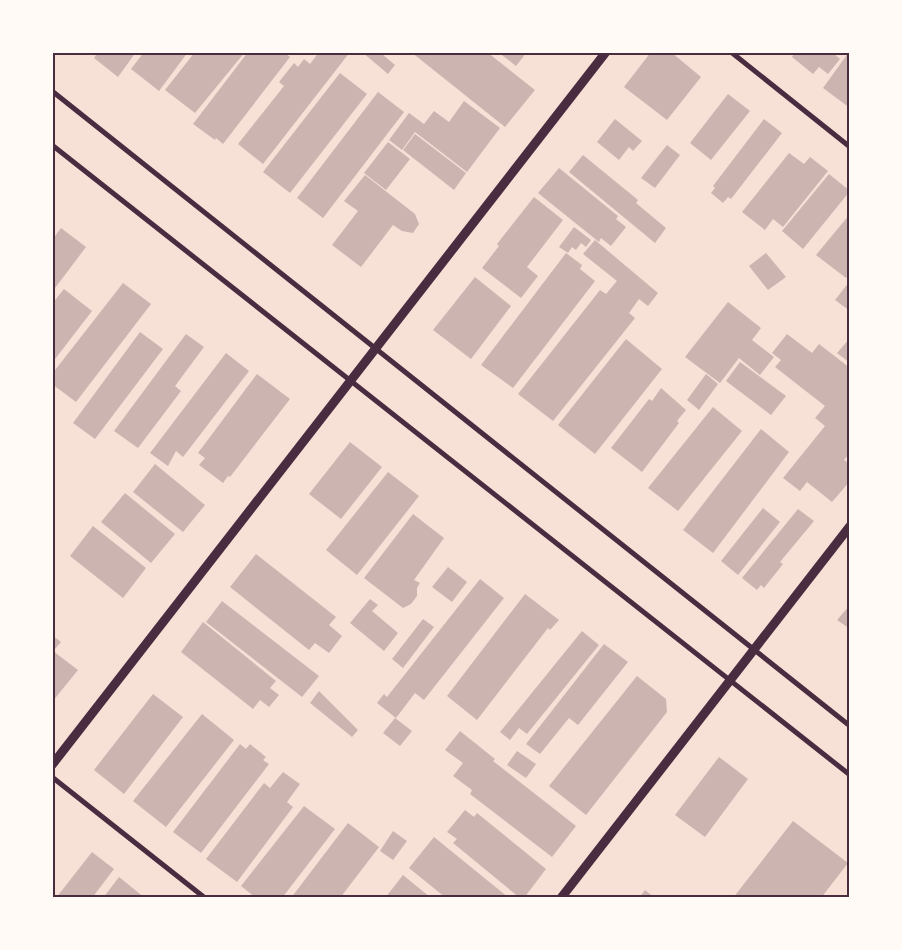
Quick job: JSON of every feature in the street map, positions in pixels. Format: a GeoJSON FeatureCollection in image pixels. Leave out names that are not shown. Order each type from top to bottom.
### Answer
{"type":"FeatureCollection","features":[{"type":"Feature","properties":{"kind":"street"},"geometry":{"type":"LineString","coordinates":[[52,765],[606,52]]}},
{"type":"Feature","properties":{"kind":"street"},"geometry":{"type":"LineString","coordinates":[[731,52],[850,147]]}},
{"type":"Feature","properties":{"kind":"street"},"geometry":{"type":"LineString","coordinates":[[52,91],[850,726]]}},
{"type":"Feature","properties":{"kind":"street"},"geometry":{"type":"LineString","coordinates":[[52,145],[850,775]]}},
{"type":"Feature","properties":{"kind":"street"},"geometry":{"type":"LineString","coordinates":[[562,898],[850,526]]}},
{"type":"Feature","properties":{"kind":"street"},"geometry":{"type":"LineString","coordinates":[[52,777],[205,898]]}},
{"type":"Feature","properties":{"kind":"building"},"geometry":{"type":"Polygon","coordinates":[[[98,52],[136,52],[118,77],[94,58],[98,52]]]}},
{"type":"Feature","properties":{"kind":"building"},"geometry":{"type":"Polygon","coordinates":[[[144,52],[188,52],[159,91],[131,69],[144,52]]]}},
{"type":"Feature","properties":{"kind":"building"},"geometry":{"type":"Polygon","coordinates":[[[195,52],[245,52],[195,113],[165,90],[195,52]]]}},
{"type":"Feature","properties":{"kind":"building"},"geometry":{"type":"Polygon","coordinates":[[[248,52],[284,52],[290,57],[223,144],[193,124],[248,52]]]}},
{"type":"Feature","properties":{"kind":"building"},"geometry":{"type":"Polygon","coordinates":[[[319,52],[350,52],[263,164],[238,144],[284,86],[279,82],[294,63],[298,67],[304,59],[310,64],[319,52]]]}},
{"type":"Feature","properties":{"kind":"building"},"geometry":{"type":"Polygon","coordinates":[[[362,52],[384,52],[382,54],[395,65],[388,74],[362,52]]]}},
{"type":"Feature","properties":{"kind":"building"},"geometry":{"type":"Polygon","coordinates":[[[411,52],[487,52],[535,90],[505,127],[411,52]]]}},
{"type":"Feature","properties":{"kind":"building"},"geometry":{"type":"Polygon","coordinates":[[[498,52],[527,52],[516,66],[498,52]]]}},
{"type":"Feature","properties":{"kind":"building"},"geometry":{"type":"Polygon","coordinates":[[[651,52],[671,52],[701,77],[667,120],[624,87],[651,52]]]}},
{"type":"Feature","properties":{"kind":"building"},"geometry":{"type":"Polygon","coordinates":[[[795,52],[832,52],[840,59],[828,74],[819,67],[813,74],[792,57],[795,52]]]}},
{"type":"Feature","properties":{"kind":"building"},"geometry":{"type":"Polygon","coordinates":[[[850,52],[850,108],[823,88],[850,52]]]}},
{"type":"Feature","properties":{"kind":"building"},"geometry":{"type":"Polygon","coordinates":[[[340,73],[367,94],[290,193],[263,172],[340,73]]]}},
{"type":"Feature","properties":{"kind":"building"},"geometry":{"type":"Polygon","coordinates":[[[378,92],[404,112],[323,218],[297,198],[378,92]]]}},
{"type":"Feature","properties":{"kind":"building"},"geometry":{"type":"Polygon","coordinates":[[[728,94],[750,111],[711,160],[690,143],[728,94]]]}},
{"type":"Feature","properties":{"kind":"building"},"geometry":{"type":"Polygon","coordinates":[[[464,101],[500,128],[467,172],[415,132],[402,150],[389,140],[409,113],[424,124],[434,111],[449,122],[464,101]]]}},
{"type":"Feature","properties":{"kind":"building"},"geometry":{"type":"Polygon","coordinates":[[[615,119],[642,141],[633,151],[629,147],[619,160],[597,142],[615,119]]]}},
{"type":"Feature","properties":{"kind":"building"},"geometry":{"type":"Polygon","coordinates":[[[764,119],[782,133],[731,199],[728,197],[723,203],[711,193],[715,188],[713,186],[764,119]]]}},
{"type":"Feature","properties":{"kind":"building"},"geometry":{"type":"Polygon","coordinates":[[[415,134],[466,173],[454,190],[403,150],[415,134]]]}},
{"type":"Feature","properties":{"kind":"building"},"geometry":{"type":"Polygon","coordinates":[[[388,142],[410,159],[386,190],[364,173],[388,142]]]}},
{"type":"Feature","properties":{"kind":"building"},"geometry":{"type":"Polygon","coordinates":[[[667,145],[680,155],[655,188],[641,178],[667,145]]]}},
{"type":"Feature","properties":{"kind":"building"},"geometry":{"type":"Polygon","coordinates":[[[789,153],[804,164],[810,157],[828,171],[783,227],[773,219],[765,230],[742,212],[789,153]]]}},
{"type":"Feature","properties":{"kind":"building"},"geometry":{"type":"Polygon","coordinates":[[[583,155],[638,200],[636,203],[666,228],[655,243],[569,172],[583,155]]]}},
{"type":"Feature","properties":{"kind":"building"},"geometry":{"type":"Polygon","coordinates":[[[559,168],[618,216],[616,219],[626,227],[611,246],[601,238],[599,242],[538,193],[559,168]]]}},
{"type":"Feature","properties":{"kind":"building"},"geometry":{"type":"Polygon","coordinates":[[[829,174],[850,191],[803,249],[782,231],[829,174]]]}},
{"type":"Feature","properties":{"kind":"building"},"geometry":{"type":"Polygon","coordinates":[[[365,175],[415,214],[419,224],[413,233],[402,231],[393,225],[361,267],[332,245],[358,211],[344,201],[365,175]]]}},
{"type":"Feature","properties":{"kind":"building"},"geometry":{"type":"Polygon","coordinates":[[[534,197],[563,220],[527,267],[538,276],[521,298],[482,268],[499,246],[497,244],[534,197]]]}},
{"type":"Feature","properties":{"kind":"building"},"geometry":{"type":"Polygon","coordinates":[[[850,214],[850,273],[846,278],[816,255],[850,214]]]}},
{"type":"Feature","properties":{"kind":"building"},"geometry":{"type":"Polygon","coordinates":[[[574,227],[591,240],[586,247],[581,243],[576,250],[572,247],[568,253],[559,247],[574,227]]]}},
{"type":"Feature","properties":{"kind":"building"},"geometry":{"type":"Polygon","coordinates":[[[61,228],[86,247],[52,292],[52,240],[61,228]]]}},
{"type":"Feature","properties":{"kind":"building"},"geometry":{"type":"Polygon","coordinates":[[[595,240],[658,293],[648,306],[639,299],[629,313],[635,318],[553,421],[518,394],[600,290],[606,294],[617,281],[583,254],[595,240]]]}},
{"type":"Feature","properties":{"kind":"building"},"geometry":{"type":"Polygon","coordinates":[[[566,253],[582,265],[580,269],[595,281],[513,388],[481,365],[566,253]]]}},
{"type":"Feature","properties":{"kind":"building"},"geometry":{"type":"Polygon","coordinates":[[[766,253],[786,277],[768,290],[749,266],[766,253]]]}},
{"type":"Feature","properties":{"kind":"building"},"geometry":{"type":"Polygon","coordinates":[[[475,277],[511,306],[471,359],[433,330],[475,277]]]}},
{"type":"Feature","properties":{"kind":"building"},"geometry":{"type":"Polygon","coordinates":[[[850,281],[850,311],[835,300],[850,281]]]}},
{"type":"Feature","properties":{"kind":"building"},"geometry":{"type":"Polygon","coordinates":[[[123,283],[151,304],[76,402],[52,384],[52,374],[123,283]]]}},
{"type":"Feature","properties":{"kind":"building"},"geometry":{"type":"Polygon","coordinates":[[[64,289],[92,311],[52,363],[52,304],[64,289]]]}},
{"type":"Feature","properties":{"kind":"building"},"geometry":{"type":"Polygon","coordinates":[[[728,302],[761,328],[752,340],[774,357],[760,375],[739,358],[720,383],[685,357],[728,302]]]}},
{"type":"Feature","properties":{"kind":"building"},"geometry":{"type":"Polygon","coordinates":[[[140,332],[163,349],[95,439],[73,423],[140,332]]]}},
{"type":"Feature","properties":{"kind":"building"},"geometry":{"type":"Polygon","coordinates":[[[186,334],[204,347],[175,386],[181,391],[138,448],[114,431],[186,334]]]}},
{"type":"Feature","properties":{"kind":"building"},"geometry":{"type":"Polygon","coordinates":[[[787,334],[812,353],[819,344],[850,368],[850,453],[844,460],[850,464],[850,481],[832,502],[807,482],[800,491],[783,478],[825,426],[815,418],[825,406],[775,367],[781,360],[772,353],[787,334]]]}},
{"type":"Feature","properties":{"kind":"building"},"geometry":{"type":"Polygon","coordinates":[[[850,338],[850,363],[837,353],[850,338]]]}},
{"type":"Feature","properties":{"kind":"building"},"geometry":{"type":"Polygon","coordinates":[[[626,339],[662,369],[595,454],[558,425],[626,339]]]}},
{"type":"Feature","properties":{"kind":"building"},"geometry":{"type":"Polygon","coordinates":[[[226,353],[249,371],[183,457],[176,451],[168,466],[150,453],[226,353]]]}},
{"type":"Feature","properties":{"kind":"building"},"geometry":{"type":"Polygon","coordinates":[[[740,362],[786,396],[771,415],[726,381],[740,362]]]}},
{"type":"Feature","properties":{"kind":"building"},"geometry":{"type":"Polygon","coordinates":[[[257,374],[290,399],[230,477],[228,476],[223,483],[199,465],[205,458],[198,453],[257,374]]]}},
{"type":"Feature","properties":{"kind":"building"},"geometry":{"type":"Polygon","coordinates":[[[706,374],[718,384],[699,410],[687,400],[706,374]]]}},
{"type":"Feature","properties":{"kind":"building"},"geometry":{"type":"Polygon","coordinates":[[[661,388],[686,410],[677,421],[679,423],[642,472],[611,448],[649,399],[652,401],[661,388]]]}},
{"type":"Feature","properties":{"kind":"building"},"geometry":{"type":"Polygon","coordinates":[[[713,407],[742,431],[678,511],[648,488],[713,407]]]}},
{"type":"Feature","properties":{"kind":"building"},"geometry":{"type":"Polygon","coordinates":[[[761,429],[789,452],[713,553],[683,530],[761,429]]]}},
{"type":"Feature","properties":{"kind":"building"},"geometry":{"type":"Polygon","coordinates":[[[350,442],[382,467],[341,519],[309,494],[350,442]]]}},
{"type":"Feature","properties":{"kind":"building"},"geometry":{"type":"Polygon","coordinates":[[[155,464],[205,505],[183,532],[133,492],[155,464]]]}},
{"type":"Feature","properties":{"kind":"building"},"geometry":{"type":"Polygon","coordinates":[[[388,472],[419,496],[357,575],[326,550],[388,472]]]}},
{"type":"Feature","properties":{"kind":"building"},"geometry":{"type":"Polygon","coordinates":[[[125,493],[175,534],[151,563],[101,522],[125,493]]]}},
{"type":"Feature","properties":{"kind":"building"},"geometry":{"type":"Polygon","coordinates":[[[763,508],[780,522],[738,575],[721,561],[763,508]]]}},
{"type":"Feature","properties":{"kind":"building"},"geometry":{"type":"Polygon","coordinates":[[[798,509],[814,521],[780,562],[783,564],[764,588],[761,585],[757,590],[742,578],[798,509]]]}},
{"type":"Feature","properties":{"kind":"building"},"geometry":{"type":"Polygon","coordinates":[[[413,514],[444,538],[414,580],[420,583],[417,588],[417,596],[411,604],[403,608],[364,578],[413,514]]]}},
{"type":"Feature","properties":{"kind":"building"},"geometry":{"type":"Polygon","coordinates":[[[93,526],[146,568],[123,598],[70,556],[93,526]]]}},
{"type":"Feature","properties":{"kind":"building"},"geometry":{"type":"Polygon","coordinates":[[[256,554],[336,617],[329,625],[342,636],[329,653],[315,643],[309,650],[230,587],[256,554]]]}},
{"type":"Feature","properties":{"kind":"building"},"geometry":{"type":"Polygon","coordinates":[[[448,567],[467,582],[452,602],[432,587],[448,567]]]}},
{"type":"Feature","properties":{"kind":"building"},"geometry":{"type":"Polygon","coordinates":[[[480,579],[504,598],[424,700],[415,693],[396,718],[377,703],[384,694],[387,697],[480,579]]]}},
{"type":"Feature","properties":{"kind":"building"},"geometry":{"type":"Polygon","coordinates":[[[525,594],[559,620],[550,630],[548,628],[477,720],[447,696],[525,594]]]}},
{"type":"Feature","properties":{"kind":"building"},"geometry":{"type":"Polygon","coordinates":[[[370,599],[378,605],[372,611],[398,633],[384,651],[350,623],[370,599]]]}},
{"type":"Feature","properties":{"kind":"building"},"geometry":{"type":"Polygon","coordinates":[[[222,601],[319,676],[302,697],[206,622],[222,601]]]}},
{"type":"Feature","properties":{"kind":"building"},"geometry":{"type":"Polygon","coordinates":[[[850,605],[850,629],[837,620],[850,605]]]}},
{"type":"Feature","properties":{"kind":"building"},"geometry":{"type":"Polygon","coordinates":[[[423,619],[434,627],[403,668],[392,659],[423,619]]]}},
{"type":"Feature","properties":{"kind":"building"},"geometry":{"type":"Polygon","coordinates":[[[203,622],[276,681],[270,688],[279,695],[269,707],[260,700],[253,709],[181,652],[203,622]]]}},
{"type":"Feature","properties":{"kind":"building"},"geometry":{"type":"Polygon","coordinates":[[[582,631],[599,645],[527,734],[519,728],[510,740],[500,732],[582,631]]]}},
{"type":"Feature","properties":{"kind":"building"},"geometry":{"type":"Polygon","coordinates":[[[52,635],[61,642],[53,651],[78,670],[52,702],[52,635]]]}},
{"type":"Feature","properties":{"kind":"building"},"geometry":{"type":"Polygon","coordinates":[[[604,644],[628,662],[578,725],[569,718],[540,754],[526,744],[604,644]]]}},
{"type":"Feature","properties":{"kind":"building"},"geometry":{"type":"Polygon","coordinates":[[[637,676],[666,699],[667,712],[586,815],[549,786],[637,676]]]}},
{"type":"Feature","properties":{"kind":"building"},"geometry":{"type":"Polygon","coordinates":[[[319,691],[358,730],[352,737],[310,703],[319,691]]]}},
{"type":"Feature","properties":{"kind":"building"},"geometry":{"type":"Polygon","coordinates":[[[153,694],[183,717],[124,794],[94,770],[153,694]]]}},
{"type":"Feature","properties":{"kind":"building"},"geometry":{"type":"Polygon","coordinates":[[[202,714],[234,740],[166,827],[133,801],[202,714]]]}},
{"type":"Feature","properties":{"kind":"building"},"geometry":{"type":"Polygon","coordinates":[[[395,718],[412,731],[400,746],[383,733],[395,718]]]}},
{"type":"Feature","properties":{"kind":"building"},"geometry":{"type":"Polygon","coordinates":[[[460,731],[495,759],[493,761],[576,826],[552,857],[470,794],[472,790],[453,776],[463,763],[445,750],[460,731]]]}},
{"type":"Feature","properties":{"kind":"building"},"geometry":{"type":"Polygon","coordinates":[[[240,744],[246,749],[250,744],[266,757],[263,760],[269,764],[201,853],[173,832],[240,744]]]}},
{"type":"Feature","properties":{"kind":"building"},"geometry":{"type":"Polygon","coordinates":[[[517,751],[536,764],[526,778],[507,765],[517,751]]]}},
{"type":"Feature","properties":{"kind":"building"},"geometry":{"type":"Polygon","coordinates":[[[719,757],[748,779],[705,837],[675,815],[719,757]]]}},
{"type":"Feature","properties":{"kind":"building"},"geometry":{"type":"Polygon","coordinates":[[[283,772],[300,784],[287,802],[293,807],[237,882],[206,859],[264,783],[270,788],[283,772]]]}},
{"type":"Feature","properties":{"kind":"building"},"geometry":{"type":"Polygon","coordinates":[[[304,806],[335,829],[282,898],[256,898],[241,886],[304,806]]]}},
{"type":"Feature","properties":{"kind":"building"},"geometry":{"type":"Polygon","coordinates":[[[465,810],[474,817],[477,813],[546,869],[524,898],[520,898],[453,843],[457,839],[447,832],[465,810]]]}},
{"type":"Feature","properties":{"kind":"building"},"geometry":{"type":"Polygon","coordinates":[[[793,821],[848,863],[821,898],[733,898],[793,821]]]}},
{"type":"Feature","properties":{"kind":"building"},"geometry":{"type":"Polygon","coordinates":[[[348,823],[379,847],[340,898],[291,898],[348,823]]]}},
{"type":"Feature","properties":{"kind":"building"},"geometry":{"type":"Polygon","coordinates":[[[393,831],[407,841],[393,860],[380,851],[393,831]]]}},
{"type":"Feature","properties":{"kind":"building"},"geometry":{"type":"Polygon","coordinates":[[[434,837],[509,898],[446,898],[409,868],[434,837]]]}},
{"type":"Feature","properties":{"kind":"building"},"geometry":{"type":"Polygon","coordinates":[[[92,852],[114,869],[92,898],[56,898],[92,852]]]}},
{"type":"Feature","properties":{"kind":"building"},"geometry":{"type":"Polygon","coordinates":[[[403,875],[431,898],[385,898],[403,875]]]}},
{"type":"Feature","properties":{"kind":"building"},"geometry":{"type":"Polygon","coordinates":[[[119,877],[145,898],[103,898],[119,877]]]}},
{"type":"Feature","properties":{"kind":"building"},"geometry":{"type":"Polygon","coordinates":[[[645,890],[655,898],[639,898],[645,890]]]}}]}
